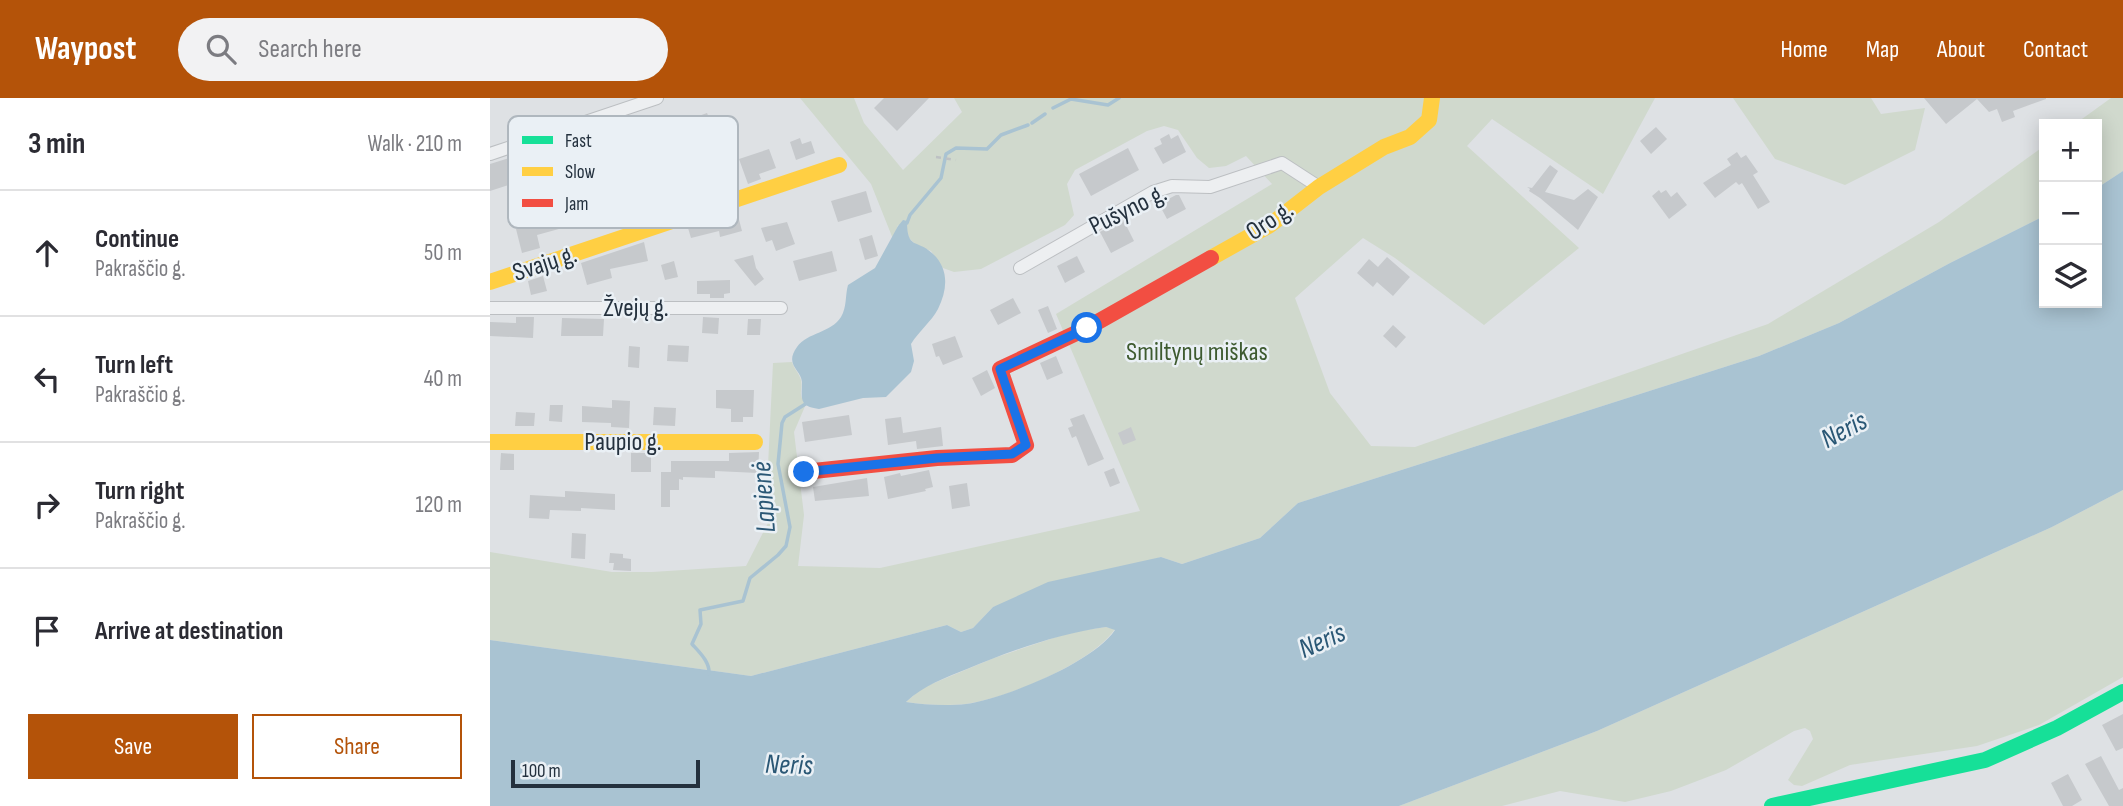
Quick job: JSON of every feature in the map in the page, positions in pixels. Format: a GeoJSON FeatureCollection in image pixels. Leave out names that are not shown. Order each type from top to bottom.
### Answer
{"type":"FeatureCollection","features":[{"type":"Feature","properties":{"kind":"street"},"geometry":{"type":"LineString","coordinates":[[603,116],[657,98]]}},
{"type":"Feature","properties":{"kind":"street","name":"Oro g."},"geometry":{"type":"LineString","coordinates":[[804,472],[937,458],[1012,454],[1026,445],[1000,369],[1087,328],[1270,225],[1319,187],[1384,147],[1410,137],[1429,120],[1432,98]]}},
{"type":"Feature","properties":{"kind":"street"},"geometry":{"type":"LineString","coordinates":[[490,154],[508,148]]}},
{"type":"Feature","properties":{"kind":"street","name":"Pušyno g."},"geometry":{"type":"LineString","coordinates":[[1020,268],[1153,192],[1172,186],[1210,187],[1282,163],[1319,187]]}},
{"type":"Feature","properties":{"kind":"street","name":"Svajų g."},"geometry":{"type":"LineString","coordinates":[[738,199],[839,165]]}},
{"type":"Feature","properties":{"kind":"street","name":"Svajų g."},"geometry":{"type":"LineString","coordinates":[[490,282],[651,228]]}},
{"type":"Feature","properties":{"kind":"street","name":"Žvejų g."},"geometry":{"type":"LineString","coordinates":[[490,309],[781,308]]}},
{"type":"Feature","properties":{"kind":"street","name":"Paupio g."},"geometry":{"type":"LineString","coordinates":[[490,442],[755,442]]}},
{"type":"Feature","properties":{"kind":"street"},"geometry":{"type":"LineString","coordinates":[[1772,806],[1985,760],[2057,729],[2123,692]]}},
{"type":"Feature","properties":{"kind":"path"},"geometry":{"type":"LineString","coordinates":[[936,157],[956,160]]}},
{"type":"Feature","properties":{"kind":"green space","name":"Smiltynų miškas"},"geometry":{"type":"Polygon","coordinates":[[[800,98],[854,98],[864,123],[903,170],[962,112],[954,98],[1655,98],[1603,194],[1492,119],[1467,146],[1579,248],[1484,325],[1395,258],[1363,238],[1295,298],[1330,393],[1371,446],[1415,447],[1768,324],[1939,222],[2039,150],[2039,218],[1839,323],[1759,356],[1298,503],[1260,538],[1182,564],[1161,557],[993,607],[973,628],[961,632],[947,625],[751,676],[490,640],[490,552],[612,572],[746,566],[769,521],[768,466],[773,363],[792,362],[801,380],[801,395],[806,404],[794,432],[804,515],[798,566],[880,568],[1140,511],[1056,314],[1272,184],[1246,156],[1226,166],[1209,168],[1197,158],[1178,130],[1164,126],[1147,131],[1075,170],[1067,184],[1074,215],[1065,225],[981,269],[954,272],[943,268],[931,251],[916,245],[909,238],[907,230],[898,225],[893,239],[871,184],[800,98]]]}},
{"type":"Feature","properties":{"kind":"green space"},"geometry":{"type":"Polygon","coordinates":[[[1733,98],[1871,98],[1881,114],[1925,108],[1915,150],[1845,185],[1775,159],[1733,98]]]}},
{"type":"Feature","properties":{"kind":"green space"},"geometry":{"type":"Polygon","coordinates":[[[2111,98],[2123,98],[2123,171],[2102,185],[2102,119],[2082,119],[2111,98]]]}},
{"type":"Feature","properties":{"kind":"green space"},"geometry":{"type":"Polygon","coordinates":[[[2123,490],[2123,677],[2039,725],[1977,746],[1850,765],[1802,786],[1794,785],[1788,780],[1813,739],[1810,731],[1805,728],[1794,731],[1726,770],[1671,791],[1625,802],[1560,791],[1502,806],[1399,806],[1597,731],[2052,527],[2123,490]]]}},
{"type":"Feature","properties":{"kind":"green space"},"geometry":{"type":"Polygon","coordinates":[[[1106,627],[1115,629],[1088,654],[1025,687],[966,704],[906,702],[922,688],[994,658],[1071,632],[1106,627]]]}},
{"type":"Feature","properties":{"kind":"water","name":"Neris"},"geometry":{"type":"Polygon","coordinates":[[[2123,171],[2123,490],[2052,527],[1597,731],[1399,806],[490,806],[490,640],[751,676],[947,625],[961,632],[973,628],[993,607],[1048,582],[1161,557],[1182,564],[1260,538],[1298,503],[1759,356],[1839,323],[2039,218],[2039,308],[2102,308],[2102,185],[2123,171]],[[1106,627],[1053,638],[935,682],[906,702],[959,705],[1003,695],[1068,666],[1104,642],[1115,630],[1106,627]]]}},
{"type":"Feature","properties":{"kind":"water"},"geometry":{"type":"Polygon","coordinates":[[[903,220],[907,221],[911,240],[938,259],[945,279],[944,294],[938,309],[911,344],[914,361],[911,372],[886,397],[863,398],[819,409],[807,406],[802,397],[801,378],[793,363],[793,353],[807,338],[837,322],[844,309],[848,285],[875,268],[903,220]]]}},
{"type":"Feature","properties":{"kind":"building"},"geometry":{"type":"Polygon","coordinates":[[[884,98],[929,98],[897,131],[874,108],[884,98]]]}},
{"type":"Feature","properties":{"kind":"building"},"geometry":{"type":"Polygon","coordinates":[[[1924,98],[2046,99],[2013,111],[2015,117],[2002,122],[1997,109],[1989,112],[1977,99],[1946,124],[1924,98]]]}},
{"type":"Feature","properties":{"kind":"building"},"geometry":{"type":"Polygon","coordinates":[[[1656,127],[1667,139],[1651,154],[1640,141],[1656,127]]]}},
{"type":"Feature","properties":{"kind":"building"},"geometry":{"type":"Polygon","coordinates":[[[1169,134],[1171,139],[1178,135],[1186,152],[1163,164],[1154,148],[1162,144],[1160,139],[1169,134]]]}},
{"type":"Feature","properties":{"kind":"building"},"geometry":{"type":"Polygon","coordinates":[[[800,138],[802,144],[811,141],[815,153],[796,160],[790,142],[800,138]]]}},
{"type":"Feature","properties":{"kind":"building"},"geometry":{"type":"Polygon","coordinates":[[[1128,148],[1139,170],[1091,196],[1079,174],[1128,148]]]}},
{"type":"Feature","properties":{"kind":"building"},"geometry":{"type":"Polygon","coordinates":[[[769,149],[776,168],[759,174],[761,179],[748,184],[739,159],[769,149]]]}},
{"type":"Feature","properties":{"kind":"building"},"geometry":{"type":"Polygon","coordinates":[[[1737,152],[1741,158],[1746,155],[1758,172],[1753,175],[1770,202],[1758,209],[1742,183],[1739,185],[1736,182],[1715,198],[1703,183],[1731,165],[1727,159],[1737,152]]]}},
{"type":"Feature","properties":{"kind":"building"},"geometry":{"type":"Polygon","coordinates":[[[508,158],[508,185],[490,191],[490,164],[508,158]]]}},
{"type":"Feature","properties":{"kind":"building"},"geometry":{"type":"Polygon","coordinates":[[[1550,165],[1558,171],[1545,192],[1574,200],[1588,189],[1598,197],[1578,230],[1527,187],[1532,188],[1550,165]]]}},
{"type":"Feature","properties":{"kind":"building"},"geometry":{"type":"Polygon","coordinates":[[[1659,190],[1661,193],[1666,190],[1671,197],[1677,192],[1687,205],[1669,219],[1652,196],[1659,190]]]}},
{"type":"Feature","properties":{"kind":"building"},"geometry":{"type":"Polygon","coordinates":[[[866,191],[872,212],[838,222],[831,201],[866,191]]]}},
{"type":"Feature","properties":{"kind":"building"},"geometry":{"type":"Polygon","coordinates":[[[1179,195],[1186,209],[1167,219],[1159,204],[1179,195]]]}},
{"type":"Feature","properties":{"kind":"building"},"geometry":{"type":"Polygon","coordinates":[[[738,216],[742,231],[720,237],[719,231],[691,238],[688,228],[738,228],[738,216]]]}},
{"type":"Feature","properties":{"kind":"building"},"geometry":{"type":"Polygon","coordinates":[[[1123,219],[1134,241],[1111,253],[1100,232],[1123,219]]]}},
{"type":"Feature","properties":{"kind":"building"},"geometry":{"type":"Polygon","coordinates":[[[787,222],[795,244],[776,251],[772,240],[766,242],[761,228],[787,222]]]}},
{"type":"Feature","properties":{"kind":"building"},"geometry":{"type":"Polygon","coordinates":[[[562,228],[537,235],[540,248],[522,253],[516,229],[562,228]]]}},
{"type":"Feature","properties":{"kind":"building"},"geometry":{"type":"Polygon","coordinates":[[[872,235],[878,256],[865,260],[859,239],[872,235]]]}},
{"type":"Feature","properties":{"kind":"building"},"geometry":{"type":"Polygon","coordinates":[[[644,242],[648,261],[610,269],[612,278],[587,285],[581,263],[644,242]]]}},
{"type":"Feature","properties":{"kind":"building"},"geometry":{"type":"Polygon","coordinates":[[[832,251],[837,271],[799,281],[793,261],[832,251]]]}},
{"type":"Feature","properties":{"kind":"building"},"geometry":{"type":"Polygon","coordinates":[[[753,255],[756,268],[764,279],[755,286],[734,260],[753,255]]]}},
{"type":"Feature","properties":{"kind":"building"},"geometry":{"type":"Polygon","coordinates":[[[1077,256],[1085,272],[1065,283],[1057,266],[1077,256]]]}},
{"type":"Feature","properties":{"kind":"building"},"geometry":{"type":"Polygon","coordinates":[[[1387,257],[1410,277],[1393,296],[1377,282],[1373,287],[1357,273],[1369,259],[1378,267],[1387,257]]]}},
{"type":"Feature","properties":{"kind":"building"},"geometry":{"type":"Polygon","coordinates":[[[674,261],[678,277],[665,280],[661,265],[674,261]]]}},
{"type":"Feature","properties":{"kind":"building"},"geometry":{"type":"Polygon","coordinates":[[[543,276],[547,291],[531,295],[528,281],[543,276]]]}},
{"type":"Feature","properties":{"kind":"building"},"geometry":{"type":"Polygon","coordinates":[[[730,280],[730,293],[724,294],[724,298],[697,294],[697,281],[730,280]]]}},
{"type":"Feature","properties":{"kind":"building"},"geometry":{"type":"Polygon","coordinates":[[[1013,298],[1021,313],[998,325],[990,310],[1013,298]]]}},
{"type":"Feature","properties":{"kind":"building"},"geometry":{"type":"Polygon","coordinates":[[[1048,306],[1057,329],[1048,333],[1038,310],[1048,306]]]}},
{"type":"Feature","properties":{"kind":"building"},"geometry":{"type":"Polygon","coordinates":[[[516,317],[534,317],[533,338],[490,336],[490,322],[516,323],[516,317]]]}},
{"type":"Feature","properties":{"kind":"building"},"geometry":{"type":"Polygon","coordinates":[[[703,317],[719,318],[718,334],[702,333],[703,317]]]}},
{"type":"Feature","properties":{"kind":"building"},"geometry":{"type":"Polygon","coordinates":[[[562,318],[604,319],[603,336],[561,336],[562,318]]]}},
{"type":"Feature","properties":{"kind":"building"},"geometry":{"type":"Polygon","coordinates":[[[748,319],[761,319],[760,335],[747,335],[748,319]]]}},
{"type":"Feature","properties":{"kind":"building"},"geometry":{"type":"Polygon","coordinates":[[[1393,325],[1406,337],[1396,348],[1383,336],[1393,325]]]}},
{"type":"Feature","properties":{"kind":"building"},"geometry":{"type":"Polygon","coordinates":[[[955,336],[963,357],[943,365],[939,356],[936,357],[932,344],[955,336]]]}},
{"type":"Feature","properties":{"kind":"building"},"geometry":{"type":"Polygon","coordinates":[[[668,345],[689,346],[688,362],[667,361],[668,345]]]}},
{"type":"Feature","properties":{"kind":"building"},"geometry":{"type":"Polygon","coordinates":[[[629,346],[640,347],[639,368],[628,367],[629,346]]]}},
{"type":"Feature","properties":{"kind":"building"},"geometry":{"type":"Polygon","coordinates":[[[1056,356],[1063,373],[1047,380],[1040,363],[1056,356]]]}},
{"type":"Feature","properties":{"kind":"building"},"geometry":{"type":"Polygon","coordinates":[[[987,370],[995,388],[981,396],[972,378],[987,370]]]}},
{"type":"Feature","properties":{"kind":"building"},"geometry":{"type":"Polygon","coordinates":[[[716,390],[754,390],[753,417],[743,417],[743,422],[731,422],[731,409],[716,408],[716,390]]]}},
{"type":"Feature","properties":{"kind":"building"},"geometry":{"type":"Polygon","coordinates":[[[612,400],[630,401],[629,428],[611,427],[611,423],[582,422],[582,406],[612,408],[612,400]]]}},
{"type":"Feature","properties":{"kind":"building"},"geometry":{"type":"Polygon","coordinates":[[[550,405],[563,405],[562,422],[549,421],[550,405]]]}},
{"type":"Feature","properties":{"kind":"building"},"geometry":{"type":"Polygon","coordinates":[[[654,407],[676,408],[675,426],[653,425],[654,407]]]}},
{"type":"Feature","properties":{"kind":"building"},"geometry":{"type":"Polygon","coordinates":[[[516,412],[535,413],[534,426],[515,426],[516,412]]]}},
{"type":"Feature","properties":{"kind":"building"},"geometry":{"type":"Polygon","coordinates":[[[1084,414],[1104,459],[1088,466],[1076,436],[1072,438],[1068,428],[1073,426],[1070,419],[1084,414]]]}},
{"type":"Feature","properties":{"kind":"building"},"geometry":{"type":"Polygon","coordinates":[[[849,415],[852,435],[805,442],[802,422],[849,415]]]}},
{"type":"Feature","properties":{"kind":"building"},"geometry":{"type":"Polygon","coordinates":[[[901,417],[903,433],[941,427],[943,446],[917,449],[916,441],[888,445],[885,419],[901,417]]]}},
{"type":"Feature","properties":{"kind":"building"},"geometry":{"type":"Polygon","coordinates":[[[1131,427],[1136,440],[1123,445],[1118,433],[1131,427]]]}},
{"type":"Feature","properties":{"kind":"building"},"geometry":{"type":"Polygon","coordinates":[[[759,452],[758,473],[715,471],[715,478],[683,477],[683,480],[679,479],[679,490],[670,490],[670,507],[661,507],[661,472],[671,472],[671,461],[729,461],[729,453],[759,452]]]}},
{"type":"Feature","properties":{"kind":"building"},"geometry":{"type":"Polygon","coordinates":[[[501,453],[514,454],[514,470],[500,470],[501,453]]]}},
{"type":"Feature","properties":{"kind":"building"},"geometry":{"type":"Polygon","coordinates":[[[631,453],[651,453],[651,472],[631,472],[631,453]]]}},
{"type":"Feature","properties":{"kind":"building"},"geometry":{"type":"Polygon","coordinates":[[[1114,468],[1120,483],[1110,487],[1104,472],[1114,468]]]}},
{"type":"Feature","properties":{"kind":"building"},"geometry":{"type":"Polygon","coordinates":[[[929,470],[933,487],[888,499],[884,477],[929,470]]]}},
{"type":"Feature","properties":{"kind":"building"},"geometry":{"type":"Polygon","coordinates":[[[867,478],[869,496],[815,501],[813,487],[867,478]]]}},
{"type":"Feature","properties":{"kind":"building"},"geometry":{"type":"Polygon","coordinates":[[[967,483],[970,506],[952,509],[949,486],[967,483]]]}},
{"type":"Feature","properties":{"kind":"building"},"geometry":{"type":"Polygon","coordinates":[[[565,491],[615,494],[615,510],[550,510],[549,519],[529,518],[530,495],[565,497],[565,491]]]}},
{"type":"Feature","properties":{"kind":"building"},"geometry":{"type":"Polygon","coordinates":[[[572,533],[586,534],[585,559],[571,558],[572,533]]]}},
{"type":"Feature","properties":{"kind":"building"},"geometry":{"type":"Polygon","coordinates":[[[610,553],[623,554],[623,558],[631,559],[631,571],[613,570],[614,563],[609,563],[610,553]]]}},
{"type":"Feature","properties":{"kind":"building"},"geometry":{"type":"Polygon","coordinates":[[[2123,714],[2123,748],[2116,751],[2102,725],[2123,714]]]}},
{"type":"Feature","properties":{"kind":"building"},"geometry":{"type":"Polygon","coordinates":[[[2101,756],[2119,790],[2123,788],[2123,806],[2109,806],[2085,764],[2101,756]]]}},
{"type":"Feature","properties":{"kind":"building"},"geometry":{"type":"Polygon","coordinates":[[[2068,774],[2082,800],[2072,806],[2063,806],[2051,783],[2068,774]]]}},
{"type":"Feature","properties":{"kind":"waterway","name":"Lapienė"},"geometry":{"type":"LineString","coordinates":[[1053,108],[1071,99],[1108,105],[1119,98]]}},
{"type":"Feature","properties":{"kind":"waterway","name":"Lapienė"},"geometry":{"type":"LineString","coordinates":[[1032,123],[1045,114]]}},
{"type":"Feature","properties":{"kind":"waterway","name":"Lapienė"},"geometry":{"type":"LineString","coordinates":[[907,223],[910,215],[941,178],[946,154],[956,148],[987,149],[1001,135],[1028,125]]}},
{"type":"Feature","properties":{"kind":"waterway","name":"Lapienė"},"geometry":{"type":"LineString","coordinates":[[709,674],[706,662],[692,644],[701,624],[700,610],[743,601],[750,578],[786,546],[790,527],[778,464],[782,423],[785,417],[807,403]]}},
{"type":"Feature","properties":{"kind":"traffic: fast"},"geometry":{"type":"LineString","coordinates":[[1772,806],[1985,760],[2057,728],[2123,692]]}},
{"type":"Feature","properties":{"kind":"traffic: slow"},"geometry":{"type":"LineString","coordinates":[[1211,258],[1270,225],[1319,187],[1384,147],[1410,137],[1429,120],[1432,98]]}},
{"type":"Feature","properties":{"kind":"traffic: slow"},"geometry":{"type":"LineString","coordinates":[[738,199],[839,165]]}},
{"type":"Feature","properties":{"kind":"traffic: slow"},"geometry":{"type":"LineString","coordinates":[[490,282],[651,228]]}},
{"type":"Feature","properties":{"kind":"traffic: slow"},"geometry":{"type":"LineString","coordinates":[[490,442],[755,442]]}},
{"type":"Feature","properties":{"kind":"traffic: jam"},"geometry":{"type":"LineString","coordinates":[[804,472],[937,458],[1012,455],[1026,445],[1000,369],[1087,328],[1211,258]]}},
{"type":"Feature","properties":{"kind":"route"},"geometry":{"type":"LineString","coordinates":[[804,472],[937,458],[1012,454],[1026,445],[1000,369],[1087,328]]}}]}
